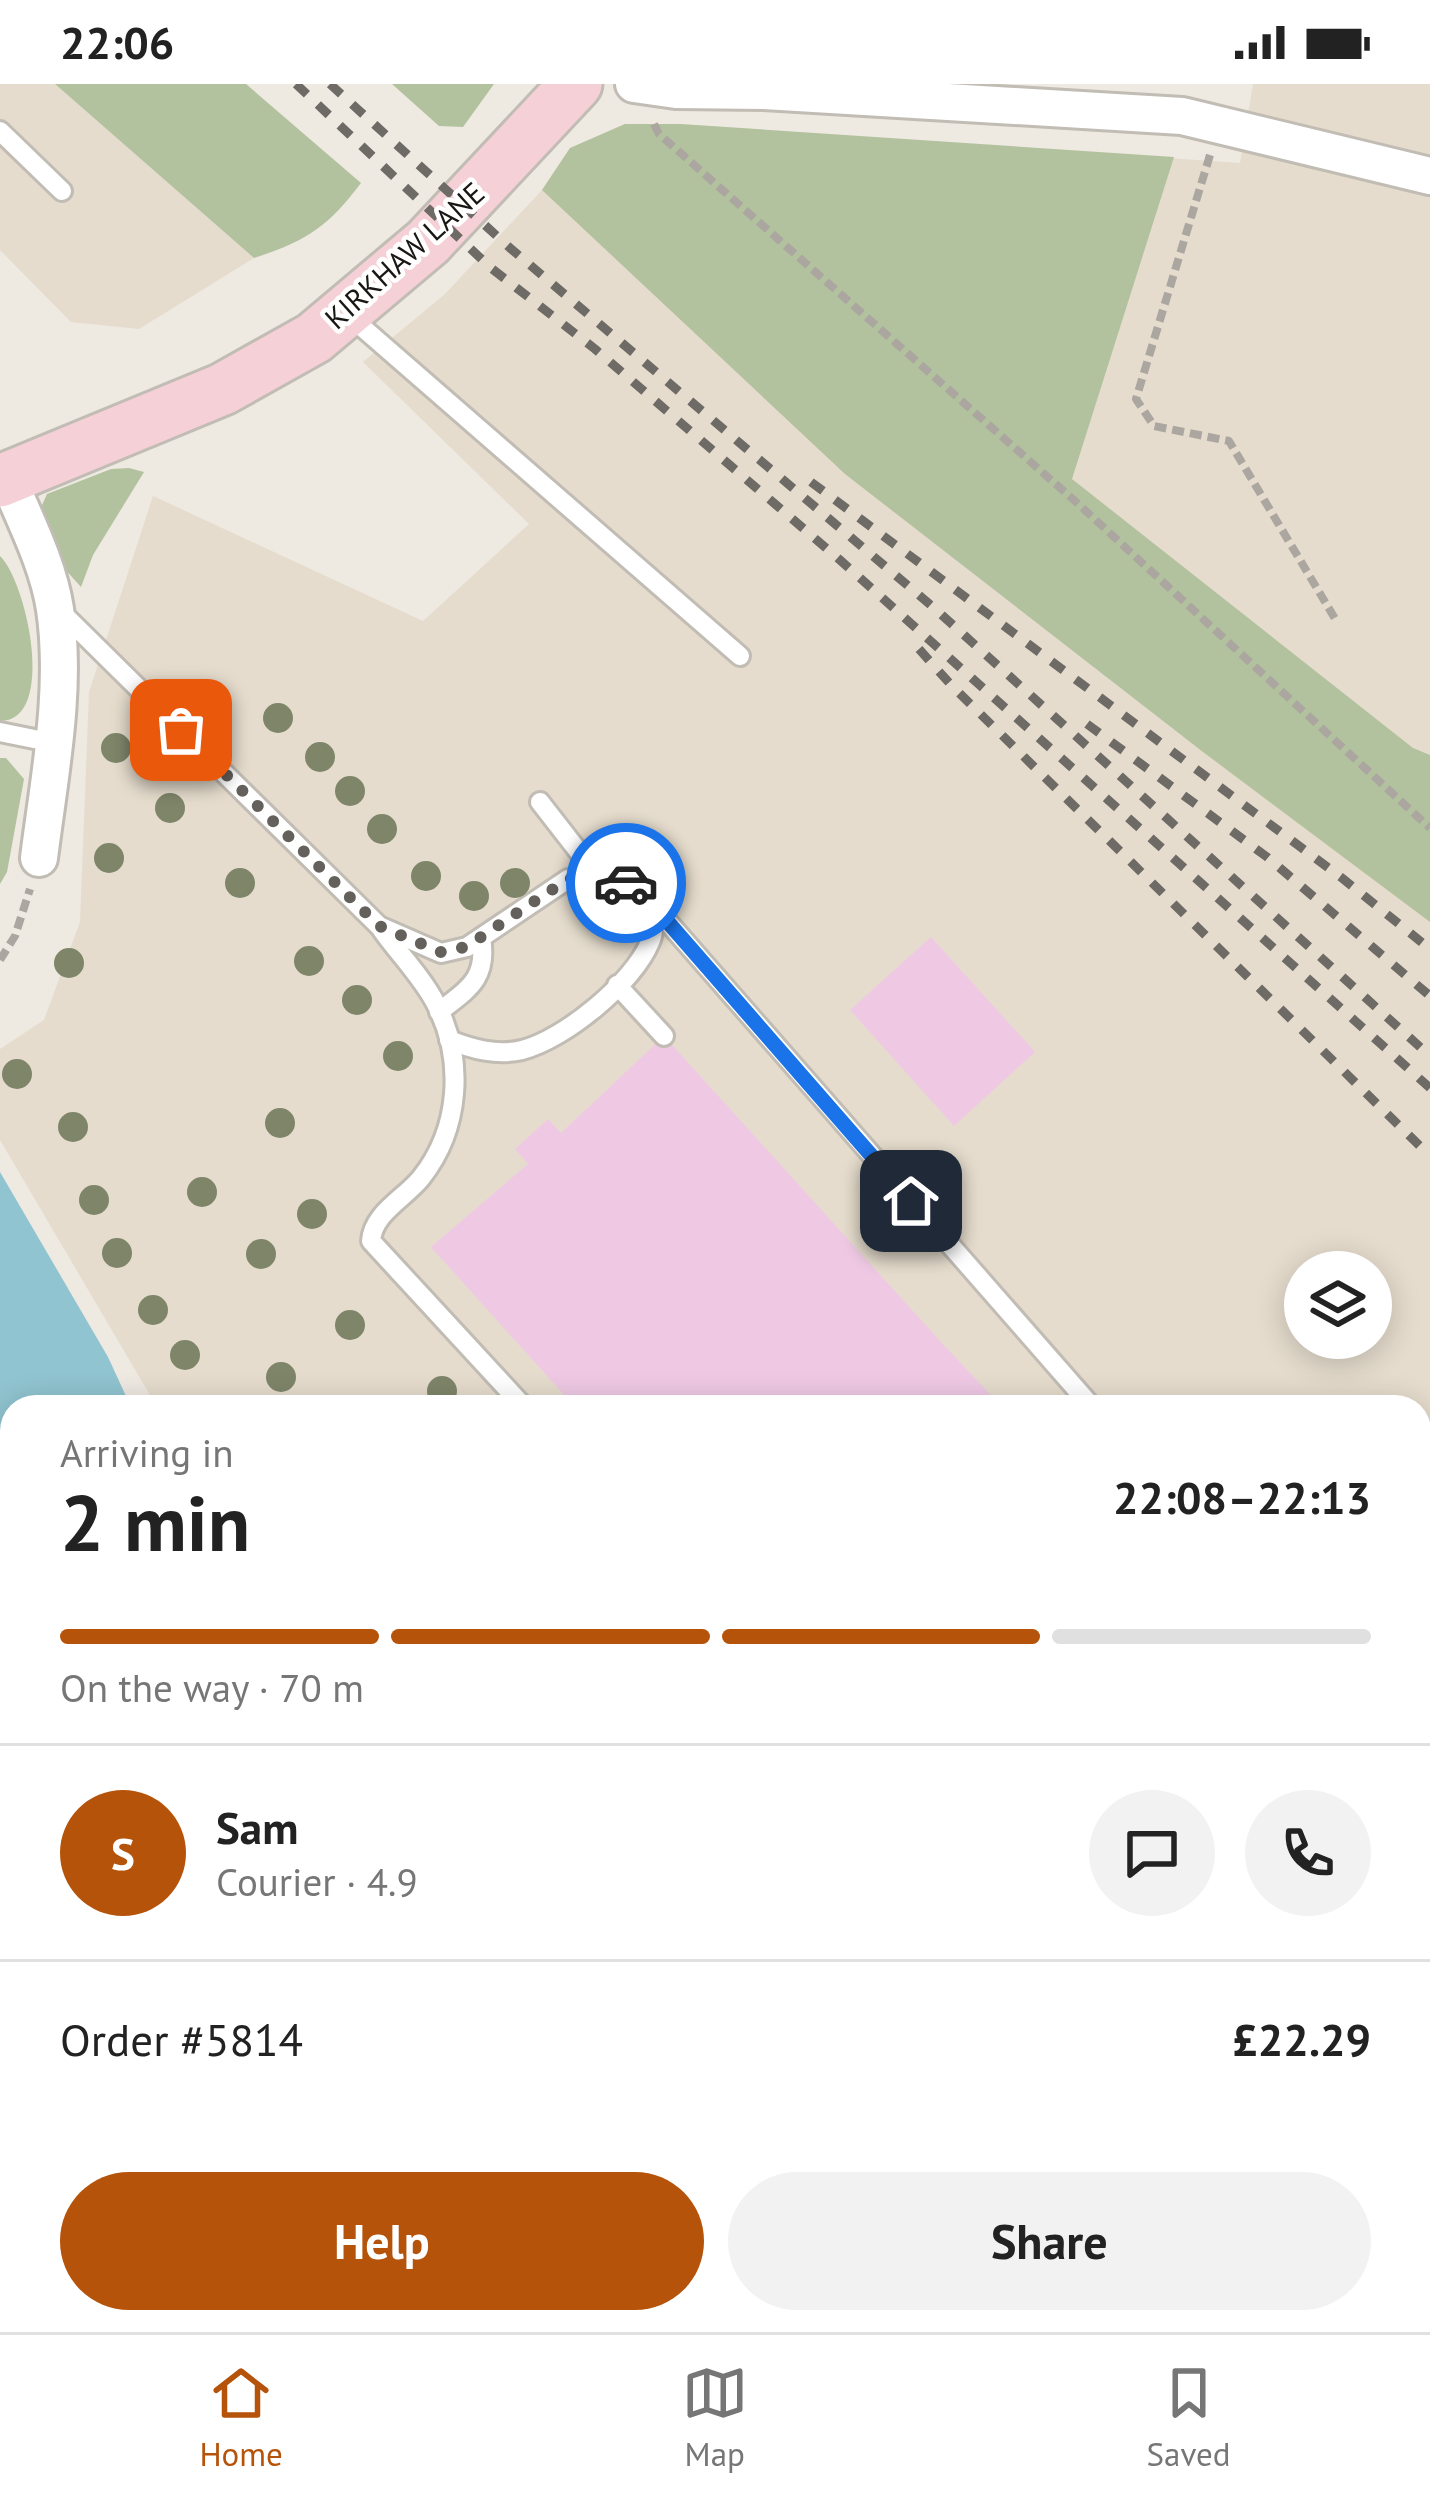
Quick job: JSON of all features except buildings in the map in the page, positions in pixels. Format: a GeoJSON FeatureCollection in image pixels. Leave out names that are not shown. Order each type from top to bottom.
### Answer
{"type":"FeatureCollection","features":[{"type":"Feature","properties":{"kind":"main road","name":"KIRKHAW LANE"},"geometry":{"type":"LineString","coordinates":[[3,473],[223,389],[273,364],[347,314],[445,226],[576,84]]}},
{"type":"Feature","properties":{"kind":"street"},"geometry":{"type":"LineString","coordinates":[[634,84],[676,90],[758,87],[1190,100],[1219,125],[1430,176]]}},
{"type":"Feature","properties":{"kind":"street"},"geometry":{"type":"LineString","coordinates":[[3,473],[38,550],[55,606],[54,743],[39,859]]}},
{"type":"Feature","properties":{"kind":"lane"},"geometry":{"type":"LineString","coordinates":[[0,131],[62,191]]}},
{"type":"Feature","properties":{"kind":"lane"},"geometry":{"type":"LineString","coordinates":[[347,314],[740,656]]}},
{"type":"Feature","properties":{"kind":"lane"},"geometry":{"type":"LineString","coordinates":[[55,606],[379,926],[439,1012],[456,1081],[453,1116],[421,1178],[378,1220],[371,1241],[513,1395]]}},
{"type":"Feature","properties":{"kind":"lane"},"geometry":{"type":"LineString","coordinates":[[0,732],[54,743]]}},
{"type":"Feature","properties":{"kind":"lane"},"geometry":{"type":"LineString","coordinates":[[540,802],[596,874]]}},
{"type":"Feature","properties":{"kind":"lane"},"geometry":{"type":"LineString","coordinates":[[379,926],[441,952],[466,947],[568,879],[596,874],[620,878],[653,905],[1082,1395]]}},
{"type":"Feature","properties":{"kind":"lane"},"geometry":{"type":"LineString","coordinates":[[448,1040],[478,1051],[521,1050],[563,1032],[639,963],[653,938],[653,905]]}},
{"type":"Feature","properties":{"kind":"lane"},"geometry":{"type":"LineString","coordinates":[[439,1012],[474,983],[484,958],[481,938]]}},
{"type":"Feature","properties":{"kind":"lane"},"geometry":{"type":"LineString","coordinates":[[616,986],[664,1036]]}},
{"type":"Feature","properties":{"kind":"path"},"geometry":{"type":"LineString","coordinates":[[634,84],[659,134],[1075,502],[1430,828]]}},
{"type":"Feature","properties":{"kind":"path"},"geometry":{"type":"LineString","coordinates":[[1219,125],[1136,399],[1154,426],[1228,441],[1337,622]]}},
{"type":"Feature","properties":{"kind":"path"},"geometry":{"type":"LineString","coordinates":[[0,960],[15,936],[39,859]]}},
{"type":"Feature","properties":{"kind":"shaded area"},"geometry":{"type":"Polygon","coordinates":[[[0,84],[55,84],[254,258],[139,329],[71,322],[0,250],[0,84]]]}},
{"type":"Feature","properties":{"kind":"shaded area"},"geometry":{"type":"Polygon","coordinates":[[[1253,84],[1430,84],[1430,1395],[150,1395],[0,1140],[0,1049],[44,1020],[80,922],[89,692],[153,496],[423,621],[529,524],[363,362],[445,294],[542,190],[570,148],[625,124],[1240,163],[1253,84]]]}},
{"type":"Feature","properties":{"kind":"green space"},"geometry":{"type":"Polygon","coordinates":[[[55,84],[246,84],[361,183],[315,231],[254,258],[55,84]]]}},
{"type":"Feature","properties":{"kind":"green space"},"geometry":{"type":"Polygon","coordinates":[[[392,84],[494,84],[463,127],[439,126],[392,84]]]}},
{"type":"Feature","properties":{"kind":"green space"},"geometry":{"type":"Polygon","coordinates":[[[625,124],[1174,157],[1072,479],[1413,748],[1430,755],[1430,922],[845,474],[542,190],[570,148],[625,124]]]}},
{"type":"Feature","properties":{"kind":"green space"},"geometry":{"type":"Polygon","coordinates":[[[111,469],[144,472],[93,555],[81,587],[63,567],[39,512],[47,494],[111,469]]]}},
{"type":"Feature","properties":{"kind":"green space"},"geometry":{"type":"Polygon","coordinates":[[[0,556],[27,620],[32,676],[28,699],[17,715],[0,721],[0,556]]]}},
{"type":"Feature","properties":{"kind":"green space"},"geometry":{"type":"Polygon","coordinates":[[[0,758],[6,758],[24,779],[7,872],[0,884],[0,758]]]}},
{"type":"Feature","properties":{"kind":"water"},"geometry":{"type":"Polygon","coordinates":[[[0,1172],[125,1395],[0,1395],[0,1172]]]}},
{"type":"Feature","properties":{"kind":"railway"},"geometry":{"type":"LineString","coordinates":[[296,84],[491,268],[595,349],[840,560],[1430,1088]]}},
{"type":"Feature","properties":{"kind":"railway"},"geometry":{"type":"LineString","coordinates":[[330,84],[510,248],[933,607],[1430,1056]]}},
{"type":"Feature","properties":{"kind":"railway"},"geometry":{"type":"LineString","coordinates":[[811,482],[1342,878],[1430,949]]}},
{"type":"Feature","properties":{"kind":"railway"},"geometry":{"type":"LineString","coordinates":[[919,649],[1430,1156]]}},
{"type":"Feature","properties":{"kind":"railway"},"geometry":{"type":"LineString","coordinates":[[1087,724],[1267,857],[1430,996]]}},
{"type":"Feature","properties":{"kind":"way so far"},"geometry":{"type":"LineString","coordinates":[[181,730],[379,926],[441,952],[466,947],[568,879],[596,874],[626,883]]}},
{"type":"Feature","properties":{"kind":"route"},"geometry":{"type":"LineString","coordinates":[[626,883],[653,905],[911,1201]]}}]}
